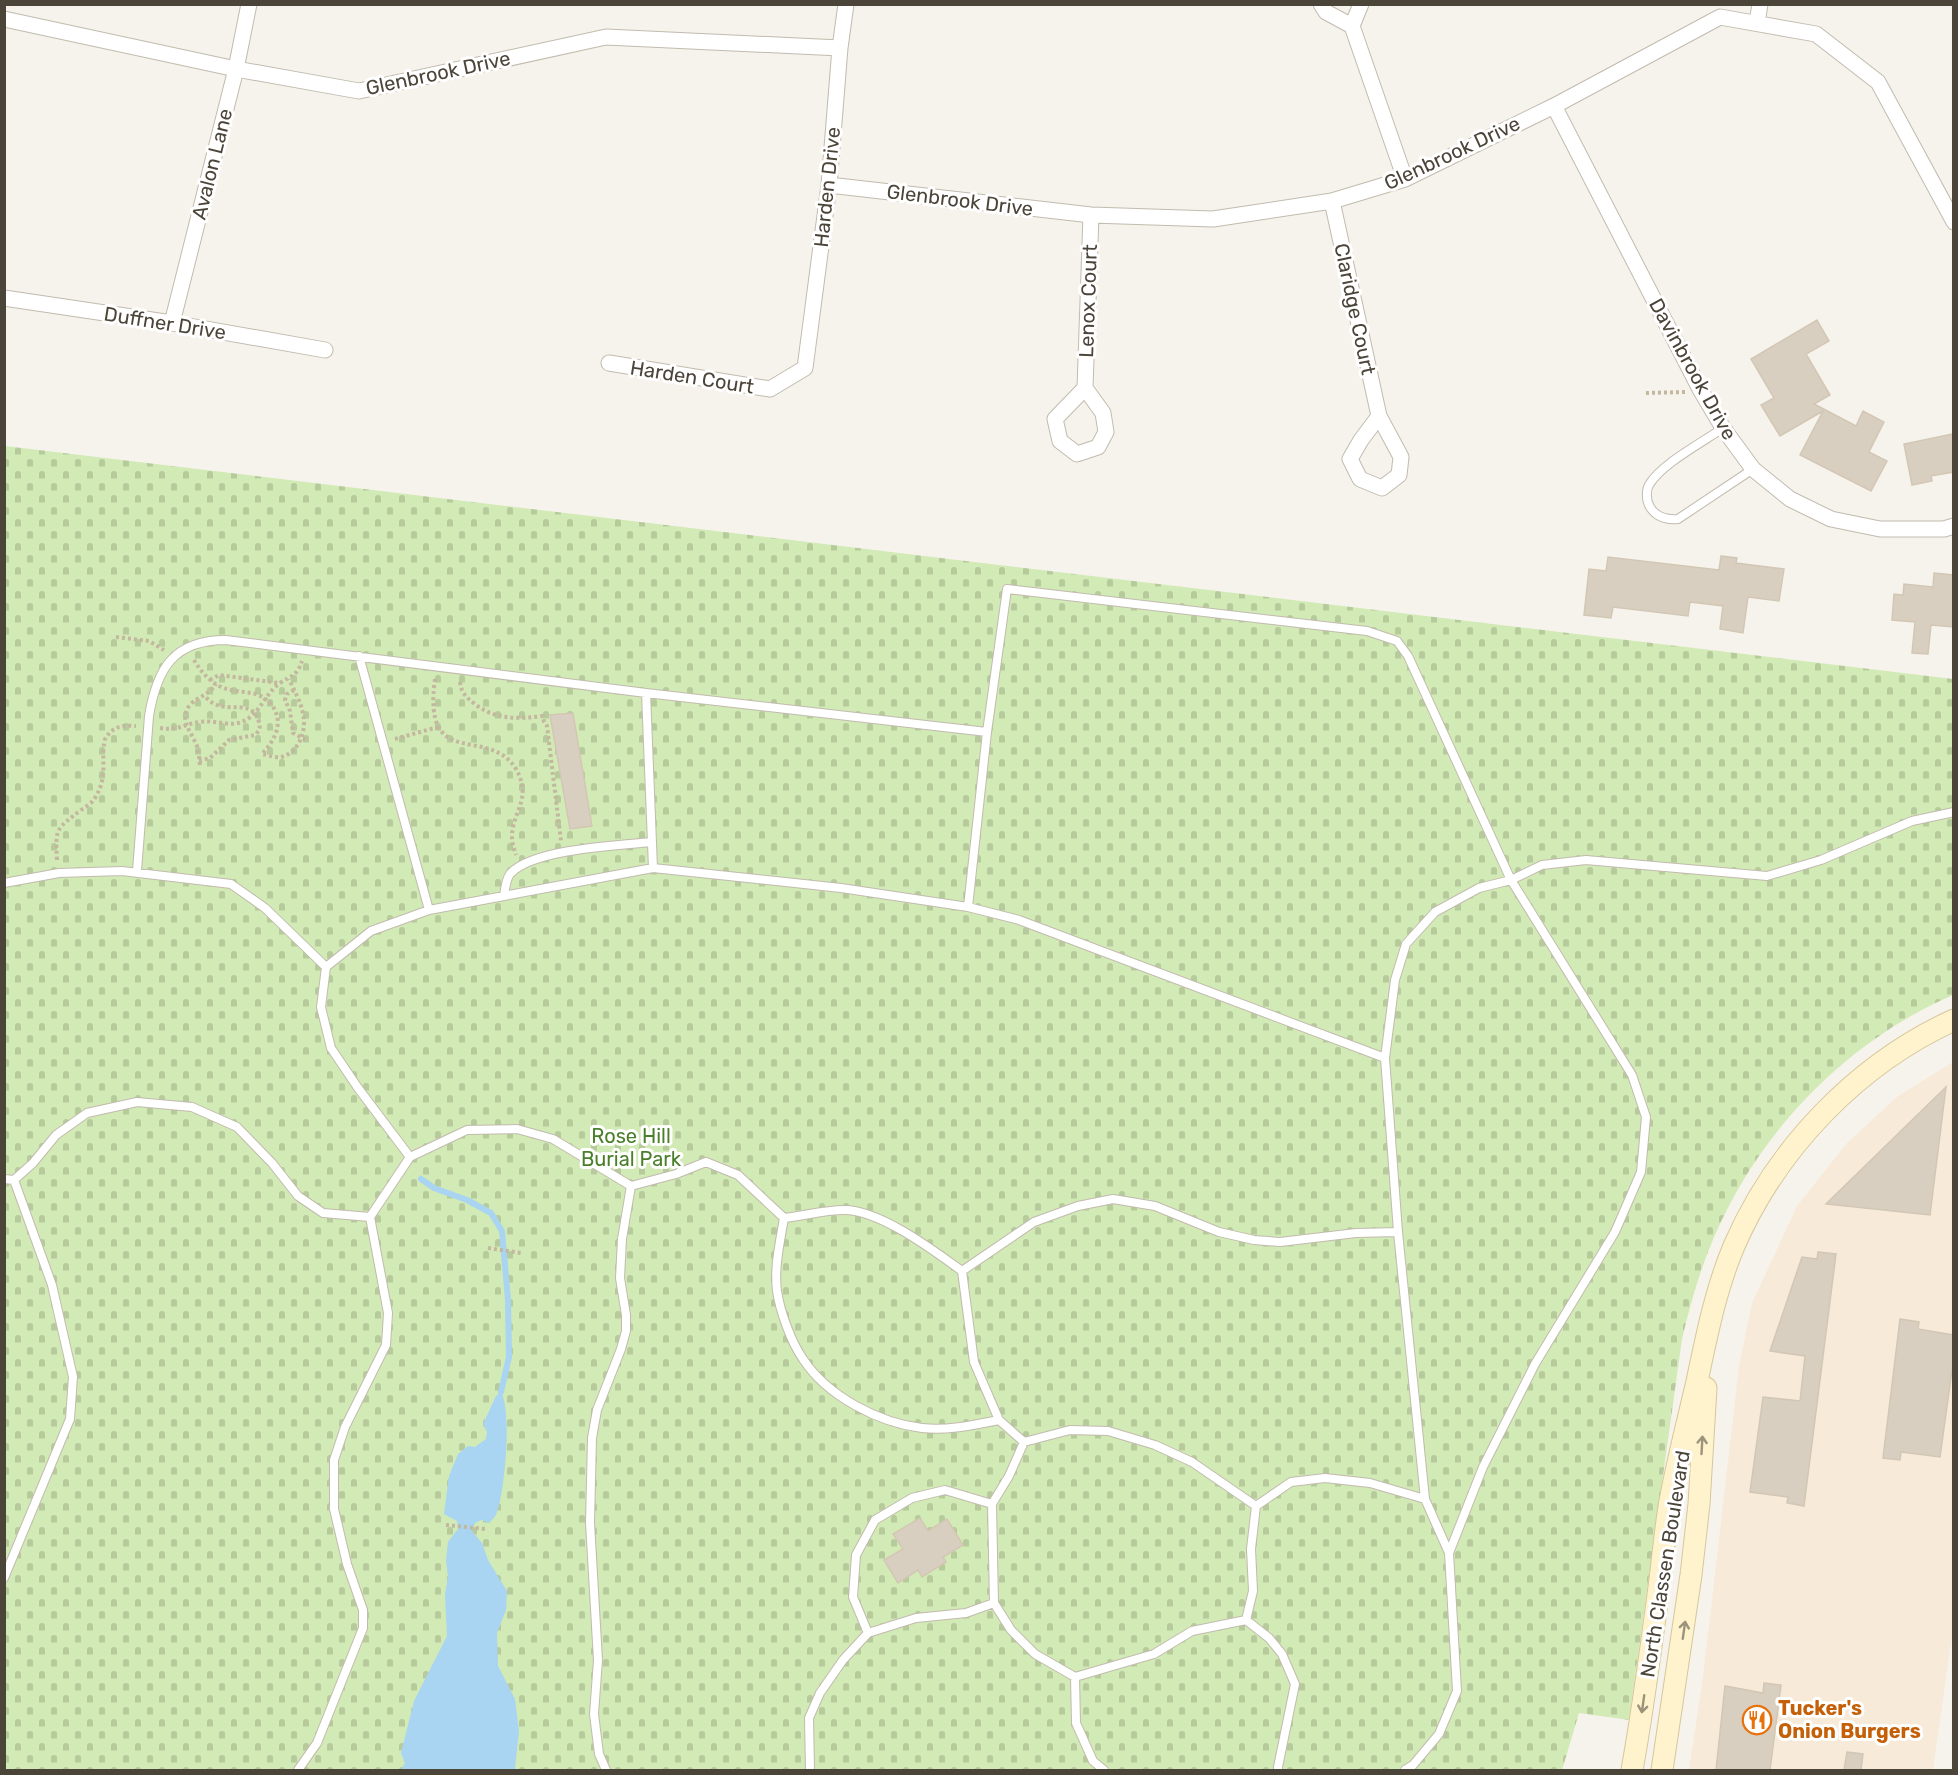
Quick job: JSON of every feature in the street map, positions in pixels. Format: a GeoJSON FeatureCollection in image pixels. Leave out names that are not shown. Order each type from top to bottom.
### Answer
{"type":"FeatureCollection","features":[{"type":"Feature","properties":{"kind":"main road","name":"North Classen Boulevard"},"geometry":{"type":"LineString","coordinates":[[1632,1770],[1651,1650],[1670,1501],[1710,1324],[1734,1247],[1753,1209],[1779,1166],[1810,1128],[1843,1094],[1887,1058],[1953,1020]]}},
{"type":"Feature","properties":{"kind":"main road","name":"North Classen Boulevard"},"geometry":{"type":"LineString","coordinates":[[1662,1770],[1680,1657],[1699,1504],[1710,1324]]}},
{"type":"Feature","properties":{"kind":"street","name":"Avalon Lane"},"geometry":{"type":"LineString","coordinates":[[172,323],[236,69],[249,4]]}},
{"type":"Feature","properties":{"kind":"street","name":"Harden Drive"},"geometry":{"type":"LineString","coordinates":[[805,368],[829,185],[840,48],[846,4]]}},
{"type":"Feature","properties":{"kind":"street"},"geometry":{"type":"LineString","coordinates":[[1321,4],[1326,12],[1352,26]]}},
{"type":"Feature","properties":{"kind":"street"},"geometry":{"type":"LineString","coordinates":[[1361,4],[1352,26],[1405,179]]}},
{"type":"Feature","properties":{"kind":"street"},"geometry":{"type":"LineString","coordinates":[[1757,23],[1760,4]]}},
{"type":"Feature","properties":{"kind":"street","name":"Glenbrook Drive"},"geometry":{"type":"LineString","coordinates":[[829,185],[1090,215],[1213,219],[1332,201],[1405,179],[1554,106],[1720,17],[1816,33],[1878,82],[1953,222]]}},
{"type":"Feature","properties":{"kind":"street","name":"Glenbrook Drive"},"geometry":{"type":"LineString","coordinates":[[4,19],[236,69],[359,91],[606,37],[840,48]]}},
{"type":"Feature","properties":{"kind":"street","name":"Davinbrook Drive"},"geometry":{"type":"LineString","coordinates":[[1554,106],[1701,391],[1723,428],[1753,469],[1790,499],[1832,519],[1880,529],[1944,529],[1953,526]]}},
{"type":"Feature","properties":{"kind":"street","name":"Claridge Court"},"geometry":{"type":"LineString","coordinates":[[1332,201],[1378,416]]}},
{"type":"Feature","properties":{"kind":"street","name":"Lenox Court"},"geometry":{"type":"LineString","coordinates":[[1085,388],[1090,215]]}},
{"type":"Feature","properties":{"kind":"street","name":"Duffner Drive"},"geometry":{"type":"LineString","coordinates":[[4,298],[172,323],[325,350]]}},
{"type":"Feature","properties":{"kind":"street","name":"Harden Court"},"geometry":{"type":"LineString","coordinates":[[609,363],[770,389],[805,368]]}},
{"type":"Feature","properties":{"kind":"lane"},"geometry":{"type":"LineString","coordinates":[[1723,428],[1658,472],[1647,487],[1648,504],[1656,515],[1670,520],[1678,519],[1753,469]]}},
{"type":"Feature","properties":{"kind":"lane"},"geometry":{"type":"LineString","coordinates":[[968,907],[987,732],[1007,589],[1367,631],[1397,641],[1408,656],[1511,880],[1632,1075],[1646,1117],[1641,1172],[1615,1232],[1535,1364],[1483,1467],[1449,1553]]}},
{"type":"Feature","properties":{"kind":"lane"},"geometry":{"type":"LineString","coordinates":[[137,871],[149,716],[158,677],[173,658],[186,648],[212,640],[304,649],[646,693],[987,732]]}},
{"type":"Feature","properties":{"kind":"lane"},"geometry":{"type":"LineString","coordinates":[[359,656],[429,910]]}},
{"type":"Feature","properties":{"kind":"lane"},"geometry":{"type":"LineString","coordinates":[[646,693],[653,868]]}},
{"type":"Feature","properties":{"kind":"lane"},"geometry":{"type":"LineString","coordinates":[[1405,1770],[1413,1765],[1438,1734],[1457,1691],[1449,1553],[1425,1499],[1398,1232],[1385,1058],[1395,980],[1406,944],[1435,912],[1479,888],[1511,880],[1542,865],[1587,860],[1767,876],[1821,860],[1912,820],[1953,812]]}},
{"type":"Feature","properties":{"kind":"lane"},"geometry":{"type":"LineString","coordinates":[[504,896],[509,875],[520,866],[562,851],[652,842]]}},
{"type":"Feature","properties":{"kind":"lane"},"geometry":{"type":"LineString","coordinates":[[410,1157],[331,1048],[321,1007],[326,967],[371,931],[429,910],[653,868],[841,888],[968,907],[1019,920],[1385,1058]]}},
{"type":"Feature","properties":{"kind":"lane"},"geometry":{"type":"LineString","coordinates":[[4,884],[58,873],[137,871],[231,884],[265,908],[326,967]]}},
{"type":"Feature","properties":{"kind":"lane"},"geometry":{"type":"LineString","coordinates":[[4,1179],[14,1180],[33,1163],[56,1135],[87,1113],[137,1102],[192,1107],[237,1127],[272,1163],[298,1196],[323,1213],[370,1217]]}},
{"type":"Feature","properties":{"kind":"lane"},"geometry":{"type":"LineString","coordinates":[[298,1770],[317,1743],[363,1628],[363,1610],[347,1564],[334,1509],[334,1460],[345,1427],[386,1345],[388,1313],[370,1217],[410,1157],[467,1130],[517,1128],[553,1139],[632,1186],[676,1174],[706,1162],[738,1175],[784,1218]]}},
{"type":"Feature","properties":{"kind":"lane"},"geometry":{"type":"LineString","coordinates":[[4,1578],[70,1419],[73,1377],[52,1284],[14,1180]]}},
{"type":"Feature","properties":{"kind":"lane"},"geometry":{"type":"LineString","coordinates":[[606,1770],[599,1754],[594,1714],[598,1660],[590,1523],[592,1438],[597,1410],[621,1350],[626,1331],[620,1278],[622,1239],[632,1186]]}},
{"type":"Feature","properties":{"kind":"lane"},"geometry":{"type":"LineString","coordinates":[[962,1271],[1034,1222],[1078,1206],[1113,1199],[1155,1206],[1219,1232],[1254,1240],[1280,1242],[1356,1233],[1398,1232]]}},
{"type":"Feature","properties":{"kind":"lane"},"geometry":{"type":"LineString","coordinates":[[784,1218],[845,1210],[870,1215],[919,1240],[962,1271],[974,1362],[999,1420],[1024,1442]]}},
{"type":"Feature","properties":{"kind":"lane"},"geometry":{"type":"LineString","coordinates":[[784,1218],[777,1265],[777,1291],[786,1323],[803,1359],[830,1389],[858,1407],[885,1420],[922,1428],[951,1429],[999,1420]]}},
{"type":"Feature","properties":{"kind":"lane"},"geometry":{"type":"LineString","coordinates":[[1024,1442],[1070,1430],[1108,1431],[1155,1445],[1192,1462],[1256,1506]]}},
{"type":"Feature","properties":{"kind":"lane"},"geometry":{"type":"LineString","coordinates":[[1024,1442],[1009,1476],[992,1504],[994,1603],[1011,1630],[1035,1654],[1075,1677],[1155,1654],[1192,1631],[1246,1620],[1269,1638],[1282,1654],[1295,1684],[1278,1770]]}},
{"type":"Feature","properties":{"kind":"lane"},"geometry":{"type":"LineString","coordinates":[[1246,1620],[1253,1591],[1251,1549],[1256,1506],[1291,1482],[1325,1478],[1370,1483],[1425,1499]]}},
{"type":"Feature","properties":{"kind":"lane"},"geometry":{"type":"LineString","coordinates":[[868,1633],[853,1597],[856,1555],[876,1520],[912,1498],[945,1490],[992,1504]]}},
{"type":"Feature","properties":{"kind":"lane"},"geometry":{"type":"LineString","coordinates":[[810,1770],[809,1718],[820,1693],[843,1660],[868,1633],[916,1618],[966,1613],[994,1603]]}},
{"type":"Feature","properties":{"kind":"lane"},"geometry":{"type":"LineString","coordinates":[[1075,1677],[1076,1723],[1093,1761],[1104,1770]]}},
{"type":"Feature","properties":{"kind":"path"},"geometry":{"type":"LineString","coordinates":[[1646,393],[1665,393]]}},
{"type":"Feature","properties":{"kind":"path"},"geometry":{"type":"LineString","coordinates":[[116,637],[156,644],[173,658]]}},
{"type":"Feature","properties":{"kind":"path"},"geometry":{"type":"LineString","coordinates":[[186,648],[199,668],[216,684],[230,690],[259,695],[266,699],[276,713],[278,729],[271,744],[262,754],[280,757],[292,751],[304,739],[303,714],[289,679]]}},
{"type":"Feature","properties":{"kind":"path"},"geometry":{"type":"LineString","coordinates":[[159,728],[177,729],[202,721],[229,725],[247,720],[280,683],[297,672],[304,649]]}},
{"type":"Feature","properties":{"kind":"path"},"geometry":{"type":"LineString","coordinates":[[437,667],[434,701],[438,727],[459,743],[487,748],[501,754],[510,761],[517,772],[523,798],[512,836],[520,866]]}},
{"type":"Feature","properties":{"kind":"path"},"geometry":{"type":"LineString","coordinates":[[461,670],[462,692],[484,711],[511,719],[543,716],[547,726],[562,851]]}},
{"type":"Feature","properties":{"kind":"path"},"geometry":{"type":"LineString","coordinates":[[210,680],[219,675],[280,683]]}},
{"type":"Feature","properties":{"kind":"path"},"geometry":{"type":"LineString","coordinates":[[205,696],[216,705],[245,707],[254,713],[260,728],[255,735],[229,740],[210,758],[200,763],[197,746],[186,726],[185,718],[188,708],[196,700],[205,696],[216,684]]}},
{"type":"Feature","properties":{"kind":"path"},"geometry":{"type":"LineString","coordinates":[[294,690],[287,694],[285,700],[290,711],[293,733],[304,739]]}},
{"type":"Feature","properties":{"kind":"path"},"geometry":{"type":"LineString","coordinates":[[58,873],[56,834],[65,822],[91,804],[95,798],[104,776],[105,738],[115,728],[136,726]]}},
{"type":"Feature","properties":{"kind":"path"},"geometry":{"type":"LineString","coordinates":[[383,743],[438,727]]}},
{"type":"Feature","properties":{"kind":"path"},"geometry":{"type":"LineString","coordinates":[[488,1248],[521,1253]]}},
{"type":"Feature","properties":{"kind":"path"},"geometry":{"type":"LineString","coordinates":[[446,1525],[485,1529]]}},
{"type":"Feature","properties":{"kind":"shaded area"},"geometry":{"type":"Polygon","coordinates":[[[1953,1062],[1954,1621],[1933,1770],[1689,1770],[1703,1677],[1739,1367],[1752,1303],[1797,1206],[1847,1143],[1898,1096],[1953,1062]]]}},
{"type":"Feature","properties":{"kind":"green space","name":"Rose Hill Burial Park"},"geometry":{"type":"Polygon","coordinates":[[[5,446],[1953,679],[1953,995],[1912,1015],[1874,1040],[1838,1068],[1805,1099],[1749,1171],[1727,1210],[1708,1252],[1682,1339],[1629,1720],[1579,1713],[1562,1770],[5,1770],[5,446]]]}},
{"type":"Feature","properties":{"kind":"water"},"geometry":{"type":"Polygon","coordinates":[[[501,1392],[507,1433],[500,1501],[491,1521],[489,1523],[481,1520],[475,1523],[472,1531],[482,1543],[488,1560],[507,1591],[506,1610],[497,1633],[498,1666],[515,1699],[519,1731],[516,1770],[401,1770],[405,1763],[401,1753],[414,1701],[447,1636],[446,1560],[448,1542],[458,1529],[457,1521],[444,1514],[449,1476],[458,1454],[468,1446],[475,1447],[486,1439],[487,1432],[483,1424],[496,1396],[501,1392]]]}},
{"type":"Feature","properties":{"kind":"building"},"geometry":{"type":"Polygon","coordinates":[[[1817,320],[1829,341],[1806,354],[1830,395],[1814,404],[1856,426],[1863,411],[1884,422],[1869,452],[1887,461],[1871,491],[1800,455],[1823,411],[1780,436],[1761,405],[1774,398],[1751,359],[1817,320]]]}},
{"type":"Feature","properties":{"kind":"building"},"geometry":{"type":"Polygon","coordinates":[[[1953,434],[1953,472],[1931,476],[1932,481],[1912,485],[1904,444],[1953,434]]]}},
{"type":"Feature","properties":{"kind":"building"},"geometry":{"type":"Polygon","coordinates":[[[1721,556],[1737,558],[1736,563],[1784,569],[1779,601],[1748,597],[1743,633],[1720,629],[1723,606],[1690,602],[1688,616],[1613,607],[1611,618],[1584,615],[1589,569],[1606,571],[1608,557],[1719,570],[1721,556]]]}},
{"type":"Feature","properties":{"kind":"building"},"geometry":{"type":"Polygon","coordinates":[[[1934,573],[1953,575],[1953,627],[1931,625],[1928,654],[1912,653],[1915,622],[1892,620],[1894,594],[1903,595],[1904,584],[1933,587],[1934,573]]]}},
{"type":"Feature","properties":{"kind":"building"},"geometry":{"type":"Polygon","coordinates":[[[573,713],[592,826],[570,829],[550,715],[573,713]]]}},
{"type":"Feature","properties":{"kind":"building"},"geometry":{"type":"Polygon","coordinates":[[[1946,1087],[1930,1215],[1826,1204],[1946,1087]]]}},
{"type":"Feature","properties":{"kind":"building"},"geometry":{"type":"Polygon","coordinates":[[[1818,1252],[1836,1254],[1804,1506],[1787,1503],[1788,1497],[1750,1492],[1763,1397],[1800,1401],[1805,1356],[1770,1351],[1802,1257],[1817,1259],[1818,1252]]]}},
{"type":"Feature","properties":{"kind":"building"},"geometry":{"type":"Polygon","coordinates":[[[1900,1319],[1919,1322],[1918,1329],[1953,1335],[1953,1363],[1940,1457],[1901,1452],[1900,1460],[1883,1458],[1900,1319]]]}},
{"type":"Feature","properties":{"kind":"building"},"geometry":{"type":"Polygon","coordinates":[[[920,1518],[928,1531],[947,1519],[963,1545],[943,1557],[946,1562],[922,1577],[918,1570],[898,1583],[884,1560],[903,1549],[893,1534],[920,1518]]]}},
{"type":"Feature","properties":{"kind":"building"},"geometry":{"type":"Polygon","coordinates":[[[1764,1683],[1781,1685],[1770,1770],[1716,1770],[1725,1686],[1763,1693],[1764,1683]]]}},
{"type":"Feature","properties":{"kind":"building"},"geometry":{"type":"Polygon","coordinates":[[[1847,1752],[1863,1754],[1861,1770],[1844,1770],[1847,1752]]]}},
{"type":"Feature","properties":{"kind":"waterway"},"geometry":{"type":"LineString","coordinates":[[421,1179],[434,1188],[467,1200],[491,1213],[502,1231],[508,1300],[509,1357],[501,1392]]}},
{"type":"Feature","properties":{"kind":"place","name":"Tucker's Onion Burgers"},"geometry":{"type":"Point","coordinates":[1757,1720]}}]}
